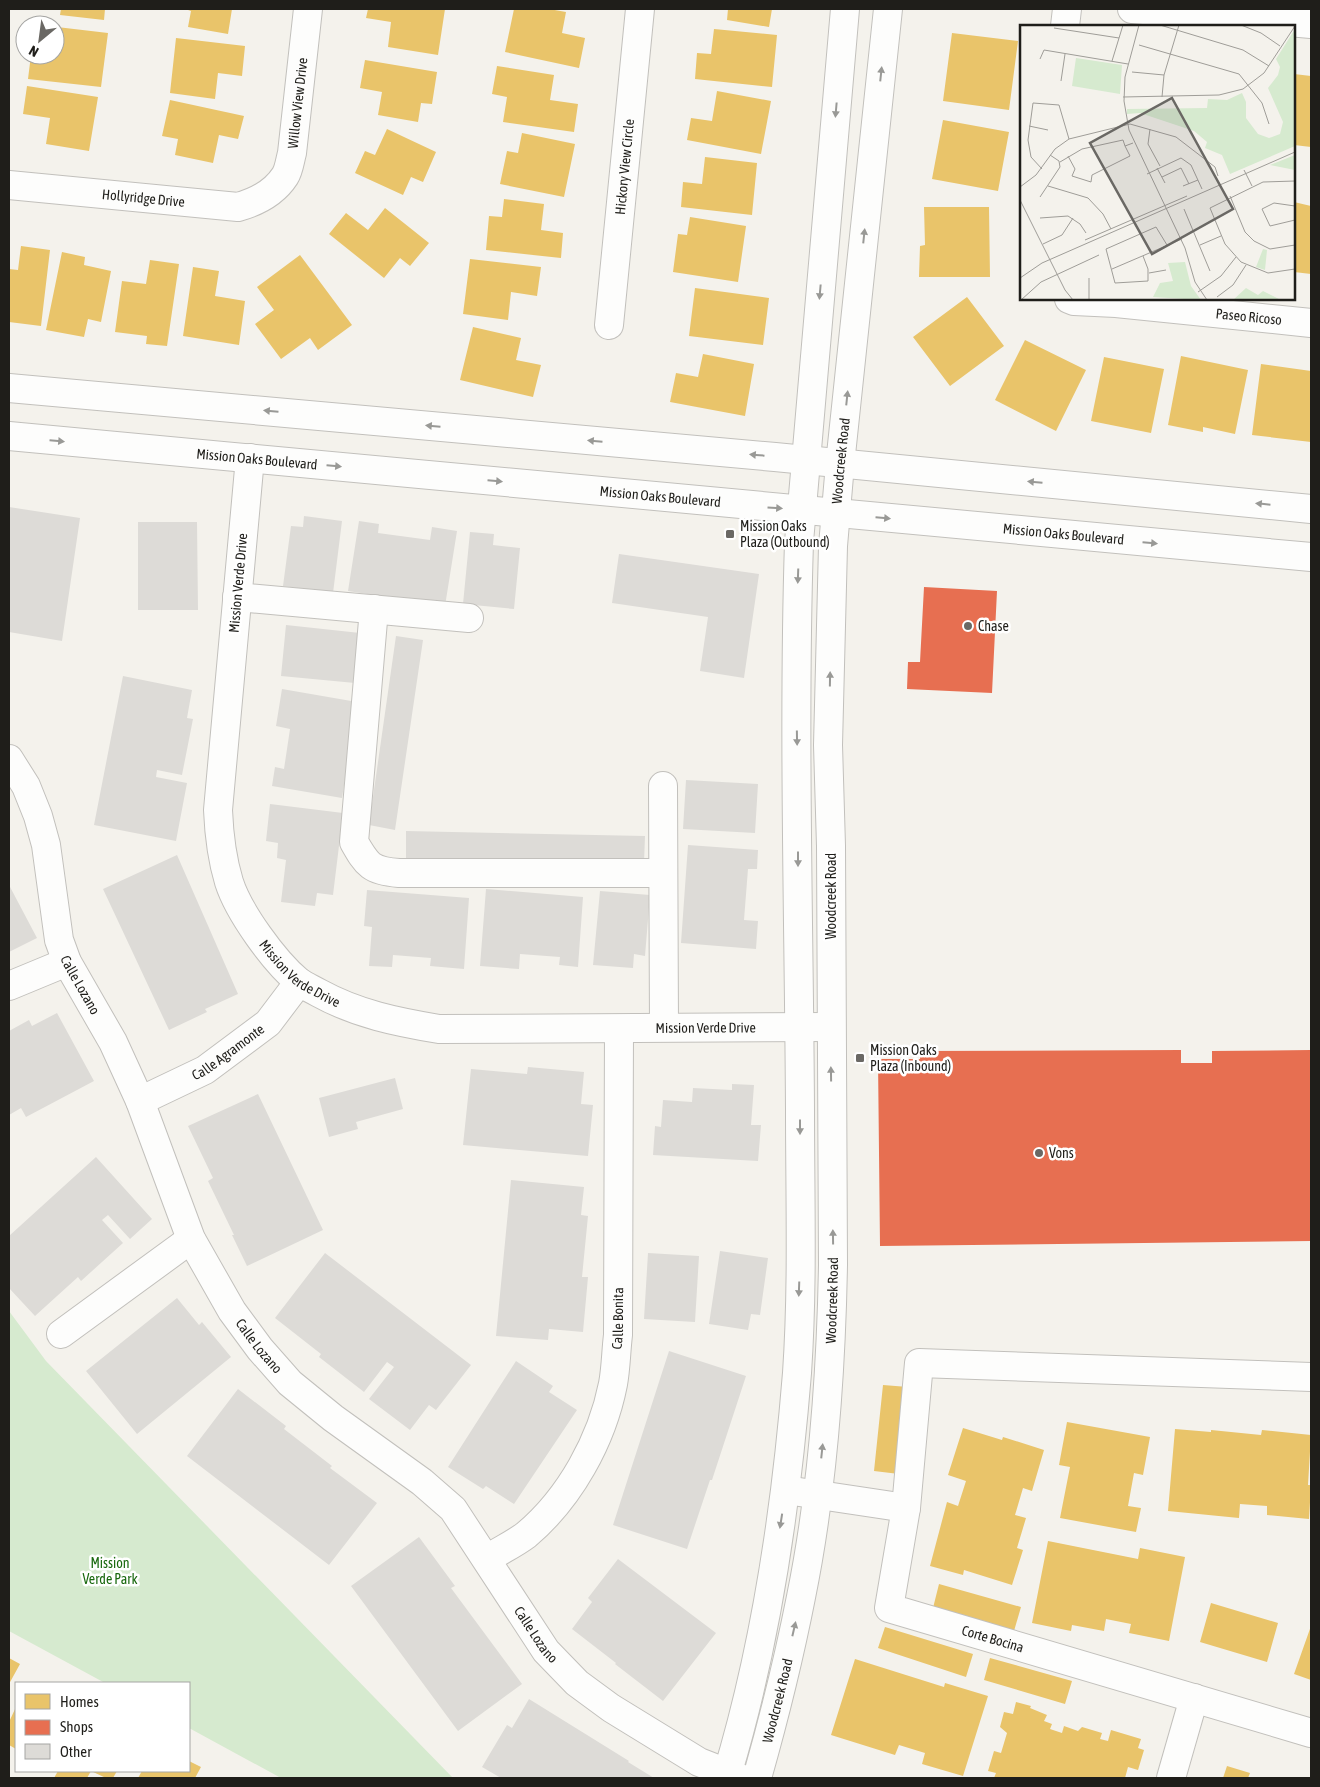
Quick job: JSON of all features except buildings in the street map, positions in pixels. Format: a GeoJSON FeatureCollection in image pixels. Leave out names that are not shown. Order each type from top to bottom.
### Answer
{"type":"FeatureCollection","features":[{"type":"Feature","properties":{"kind":"street","name":"Willow View Drive"},"geometry":{"type":"LineString","coordinates":[[273,190],[285,176],[292,152],[308,9]]}},
{"type":"Feature","properties":{"kind":"street","name":"Hickory View Circle"},"geometry":{"type":"LineString","coordinates":[[609,325],[640,9]]}},
{"type":"Feature","properties":{"kind":"street","name":"Woodcreek Road"},"geometry":{"type":"LineString","coordinates":[[731,1777],[771,1589],[786,1490],[797,1370],[800,1262],[800,1027],[797,606],[805,460],[845,9]]}},
{"type":"Feature","properties":{"kind":"street","name":"Woodcreek Road"},"geometry":{"type":"LineString","coordinates":[[757,1778],[776,1711],[801,1596],[825,1427],[832,1331],[833,1265],[831,846],[828,745],[835,514],[888,9]]}},
{"type":"Feature","properties":{"kind":"street"},"geometry":{"type":"LineString","coordinates":[[1065,25],[1067,9]]}},
{"type":"Feature","properties":{"kind":"street"},"geometry":{"type":"LineString","coordinates":[[1132,9],[1311,24]]}},
{"type":"Feature","properties":{"kind":"street","name":"Hollyridge Drive"},"geometry":{"type":"LineString","coordinates":[[9,186],[238,208],[256,202],[273,190]]}},
{"type":"Feature","properties":{"kind":"street","name":"Paseo Ricoso"},"geometry":{"type":"LineString","coordinates":[[1070,300],[1074,302],[1116,303],[1311,324]]}},
{"type":"Feature","properties":{"kind":"street"},"geometry":{"type":"LineString","coordinates":[[9,388],[805,460],[1311,509]]}},
{"type":"Feature","properties":{"kind":"street","name":"Mission Oaks Boulevard"},"geometry":{"type":"LineString","coordinates":[[9,436],[1311,558]]}},
{"type":"Feature","properties":{"kind":"street","name":"Mission Verde Drive"},"geometry":{"type":"LineString","coordinates":[[250,458],[218,810],[219,834],[229,883],[247,919],[272,953],[299,982],[352,1009],[380,1018],[430,1027],[619,1029],[831,1026]]}},
{"type":"Feature","properties":{"kind":"street"},"geometry":{"type":"LineString","coordinates":[[237,597],[469,618]]}},
{"type":"Feature","properties":{"kind":"street"},"geometry":{"type":"LineString","coordinates":[[374,609],[354,842],[364,860],[381,872],[399,873],[662,873]]}},
{"type":"Feature","properties":{"kind":"street","name":"Calle Lozano"},"geometry":{"type":"LineString","coordinates":[[9,760],[26,786],[38,816],[46,845],[59,940],[67,962],[113,1042],[140,1100],[191,1239],[232,1311],[260,1349],[290,1383],[333,1418],[422,1482],[452,1509],[546,1651],[577,1683],[611,1708],[699,1762],[731,1777]]}},
{"type":"Feature","properties":{"kind":"street"},"geometry":{"type":"LineString","coordinates":[[663,786],[664,1028]]}},
{"type":"Feature","properties":{"kind":"street"},"geometry":{"type":"LineString","coordinates":[[9,986],[67,962]]}},
{"type":"Feature","properties":{"kind":"street","name":"Calle Agramonte"},"geometry":{"type":"LineString","coordinates":[[140,1100],[205,1070],[268,1023],[299,982]]}},
{"type":"Feature","properties":{"kind":"street","name":"Calle Bonita"},"geometry":{"type":"LineString","coordinates":[[486,1559],[525,1536],[558,1503],[578,1473],[594,1443],[613,1384],[618,1334],[619,1029]]}},
{"type":"Feature","properties":{"kind":"street"},"geometry":{"type":"LineString","coordinates":[[61,1334],[191,1239]]}},
{"type":"Feature","properties":{"kind":"street"},"geometry":{"type":"LineString","coordinates":[[786,1490],[906,1508],[919,1363],[1311,1377]]}},
{"type":"Feature","properties":{"kind":"street","name":"Corte Bocina"},"geometry":{"type":"LineString","coordinates":[[906,1508],[889,1608],[1311,1733]]}},
{"type":"Feature","properties":{"kind":"street"},"geometry":{"type":"LineString","coordinates":[[1171,1778],[1194,1698]]}},
{"type":"Feature","properties":{"kind":"green space","name":"Mission Verde Park"},"geometry":{"type":"Polygon","coordinates":[[[9,1311],[46,1361],[453,1778],[281,1778],[190,1729],[190,1682],[103,1682],[9,1631],[9,1311]]]}},
{"type":"Feature","properties":{"kind":"place","name":"Mission Oaks Plaza (Outbound)"},"geometry":{"type":"Point","coordinates":[730,534]}},
{"type":"Feature","properties":{"kind":"place","name":"Chase"},"geometry":{"type":"Point","coordinates":[968,626]}},
{"type":"Feature","properties":{"kind":"place","name":"Mission Oaks Plaza (Inbound)"},"geometry":{"type":"Point","coordinates":[860,1058]}},
{"type":"Feature","properties":{"kind":"place","name":"Vons"},"geometry":{"type":"Point","coordinates":[1039,1153]}}]}
